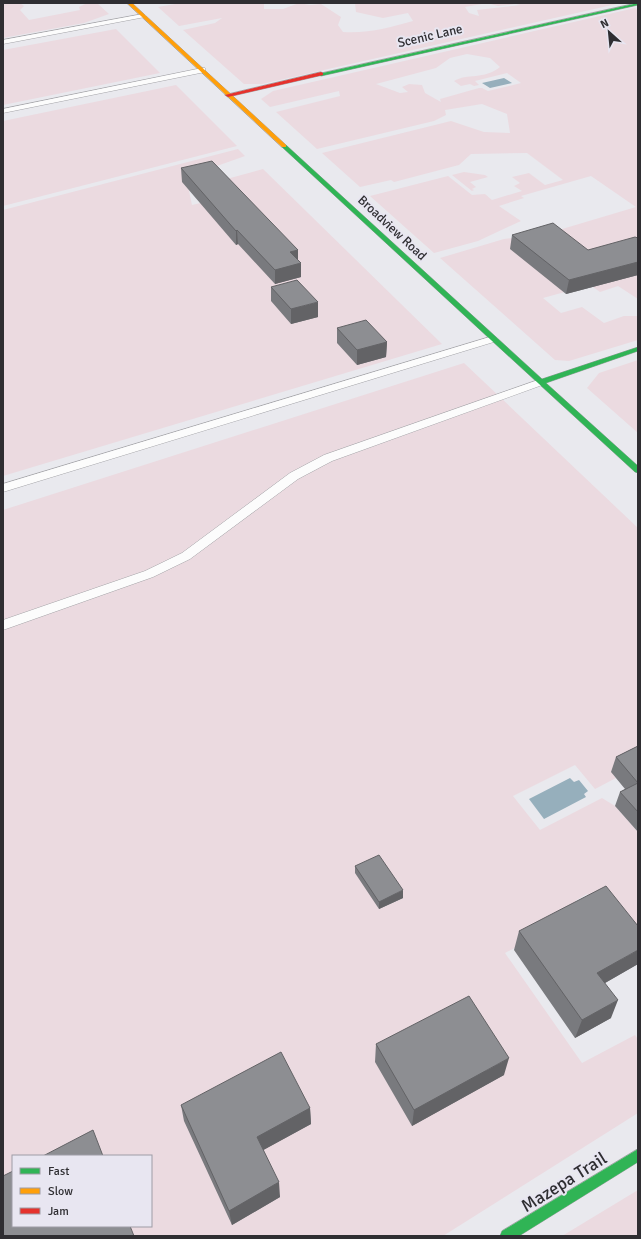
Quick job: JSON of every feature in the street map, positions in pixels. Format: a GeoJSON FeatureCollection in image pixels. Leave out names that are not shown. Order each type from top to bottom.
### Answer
{"type":"FeatureCollection","features":[{"type":"Feature","properties":{"kind":"main road","name":"Broadview Road"},"geometry":{"type":"LineString","coordinates":[[129,3],[493,339],[638,470]]}},
{"type":"Feature","properties":{"kind":"main road","name":"Scenic Lane"},"geometry":{"type":"LineString","coordinates":[[228,95],[638,4]]}},
{"type":"Feature","properties":{"kind":"main road"},"geometry":{"type":"LineString","coordinates":[[541,382],[638,349]]}},
{"type":"Feature","properties":{"kind":"main road","name":"Mazepa Trail"},"geometry":{"type":"LineString","coordinates":[[507,1236],[638,1155]]}},
{"type":"Feature","properties":{"kind":"lane"},"geometry":{"type":"LineString","coordinates":[[3,42],[143,16]]}},
{"type":"Feature","properties":{"kind":"lane"},"geometry":{"type":"LineString","coordinates":[[3,111],[202,70]]}},
{"type":"Feature","properties":{"kind":"lane"},"geometry":{"type":"LineString","coordinates":[[3,488],[493,339]]}},
{"type":"Feature","properties":{"kind":"lane"},"geometry":{"type":"LineString","coordinates":[[3,625],[149,574],[186,556],[294,476],[328,458],[541,382]]}},
{"type":"Feature","properties":{"kind":"shaded area"},"geometry":{"type":"Polygon","coordinates":[[[3,3],[20,3],[24,6],[20,10],[29,20],[80,10],[79,7],[87,3],[97,3],[109,14],[84,23],[3,38],[3,3]]]}},
{"type":"Feature","properties":{"kind":"shaded area"},"geometry":{"type":"Polygon","coordinates":[[[181,3],[264,3],[264,9],[283,9],[299,3],[310,5],[321,4],[341,17],[338,25],[343,32],[361,32],[379,30],[413,21],[408,13],[383,18],[356,12],[355,3],[487,3],[621,3],[262,84],[244,84],[183,30],[215,23],[222,18],[179,26],[158,7],[181,3]],[[487,3],[465,7],[469,13],[479,16],[477,10],[520,5],[498,6],[487,3]]]}},
{"type":"Feature","properties":{"kind":"shaded area"},"geometry":{"type":"Polygon","coordinates":[[[635,8],[638,10],[638,299],[618,286],[600,292],[590,285],[543,298],[561,313],[582,307],[604,323],[624,316],[638,316],[638,340],[569,361],[555,360],[440,258],[504,239],[542,235],[636,207],[591,176],[521,196],[524,198],[499,206],[521,221],[478,241],[434,253],[370,196],[448,176],[472,195],[485,194],[492,200],[522,191],[514,186],[520,183],[512,177],[529,173],[545,185],[563,180],[527,153],[471,154],[459,165],[394,182],[391,180],[360,187],[322,153],[451,121],[484,132],[510,133],[507,114],[482,104],[445,110],[446,115],[434,121],[317,149],[276,112],[340,96],[339,91],[270,107],[261,99],[273,91],[635,8]],[[467,54],[450,58],[436,68],[376,84],[400,93],[408,92],[402,87],[409,84],[422,85],[425,93],[441,102],[440,99],[479,88],[488,91],[521,83],[507,73],[475,81],[479,85],[474,86],[470,84],[461,86],[454,81],[464,77],[488,74],[500,67],[490,58],[467,54]]]}},
{"type":"Feature","properties":{"kind":"shaded area"},"geometry":{"type":"Polygon","coordinates":[[[116,29],[160,73],[3,105],[3,50],[116,29]]]}},
{"type":"Feature","properties":{"kind":"shaded area"},"geometry":{"type":"Polygon","coordinates":[[[176,85],[237,146],[3,206],[3,121],[176,85]]]}},
{"type":"Feature","properties":{"kind":"shaded area"},"geometry":{"type":"Polygon","coordinates":[[[238,149],[245,156],[186,177],[192,205],[234,195],[223,180],[263,169],[442,344],[3,476],[3,210],[238,149]]]}},
{"type":"Feature","properties":{"kind":"shaded area"},"geometry":{"type":"Polygon","coordinates":[[[464,172],[485,175],[488,177],[470,182],[476,187],[472,189],[474,190],[472,191],[452,175],[464,172]]]}},
{"type":"Feature","properties":{"kind":"shaded area"},"geometry":{"type":"Polygon","coordinates":[[[638,360],[638,433],[587,388],[599,373],[638,360]]]}},
{"type":"Feature","properties":{"kind":"shaded area"},"geometry":{"type":"Polygon","coordinates":[[[464,363],[638,528],[638,758],[612,772],[616,778],[595,789],[575,765],[513,796],[540,830],[602,798],[615,806],[638,832],[638,945],[596,905],[587,894],[575,901],[583,912],[505,953],[582,1063],[635,1035],[638,1039],[638,1113],[443,1236],[3,1236],[3,510],[464,363]],[[379,862],[379,909],[403,898],[379,862]]]}},
{"type":"Feature","properties":{"kind":"shaded area"},"geometry":{"type":"Polygon","coordinates":[[[638,1190],[638,1236],[562,1236],[638,1190]]]}},
{"type":"Feature","properties":{"kind":"water"},"geometry":{"type":"Polygon","coordinates":[[[504,78],[512,83],[490,88],[482,83],[504,78]]]}},
{"type":"Feature","properties":{"kind":"water"},"geometry":{"type":"Polygon","coordinates":[[[570,778],[574,782],[579,780],[588,791],[584,794],[586,797],[544,819],[529,799],[570,778]]]}},
{"type":"Feature","properties":{"kind":"building"},"geometry":{"type":"Polygon","coordinates":[[[212,161],[298,250],[290,252],[301,263],[275,270],[237,230],[236,231],[181,168],[212,161]]]}},
{"type":"Feature","properties":{"kind":"building"},"geometry":{"type":"Polygon","coordinates":[[[553,223],[588,250],[635,237],[638,238],[638,262],[569,280],[512,235],[553,223]]]}},
{"type":"Feature","properties":{"kind":"building"},"geometry":{"type":"Polygon","coordinates":[[[297,280],[318,302],[291,309],[271,287],[297,280]]]}},
{"type":"Feature","properties":{"kind":"building"},"geometry":{"type":"Polygon","coordinates":[[[366,320],[387,342],[357,350],[337,328],[366,320]]]}},
{"type":"Feature","properties":{"kind":"building"},"geometry":{"type":"Polygon","coordinates":[[[638,746],[638,783],[616,757],[638,746]]]}},
{"type":"Feature","properties":{"kind":"building"},"geometry":{"type":"Polygon","coordinates":[[[638,783],[638,812],[620,792],[638,783]]]}},
{"type":"Feature","properties":{"kind":"building"},"geometry":{"type":"Polygon","coordinates":[[[379,855],[403,890],[379,902],[355,866],[379,855]]]}},
{"type":"Feature","properties":{"kind":"building"},"geometry":{"type":"Polygon","coordinates":[[[606,886],[638,926],[638,950],[597,973],[618,1000],[582,1020],[519,931],[606,886]]]}},
{"type":"Feature","properties":{"kind":"building"},"geometry":{"type":"Polygon","coordinates":[[[469,996],[509,1058],[414,1110],[376,1044],[469,996]]]}},
{"type":"Feature","properties":{"kind":"building"},"geometry":{"type":"Polygon","coordinates":[[[281,1052],[310,1108],[257,1137],[279,1182],[229,1211],[181,1105],[281,1052]]]}},
{"type":"Feature","properties":{"kind":"building"},"geometry":{"type":"Polygon","coordinates":[[[93,1130],[103,1155],[45,1155],[93,1130]]]}},
{"type":"Feature","properties":{"kind":"building"},"geometry":{"type":"Polygon","coordinates":[[[12,1172],[12,1227],[130,1227],[134,1236],[3,1236],[3,1176],[12,1172]]]}},
{"type":"Feature","properties":{"kind":"traffic: fast"},"geometry":{"type":"LineString","coordinates":[[321,74],[638,4]]}},
{"type":"Feature","properties":{"kind":"traffic: fast"},"geometry":{"type":"LineString","coordinates":[[284,146],[493,339],[638,470]]}},
{"type":"Feature","properties":{"kind":"traffic: fast"},"geometry":{"type":"LineString","coordinates":[[541,382],[638,349]]}},
{"type":"Feature","properties":{"kind":"traffic: fast"},"geometry":{"type":"LineString","coordinates":[[507,1236],[638,1155]]}},
{"type":"Feature","properties":{"kind":"traffic: slow"},"geometry":{"type":"LineString","coordinates":[[129,3],[284,146]]}},
{"type":"Feature","properties":{"kind":"traffic: jam"},"geometry":{"type":"LineString","coordinates":[[228,95],[321,74]]}}]}
